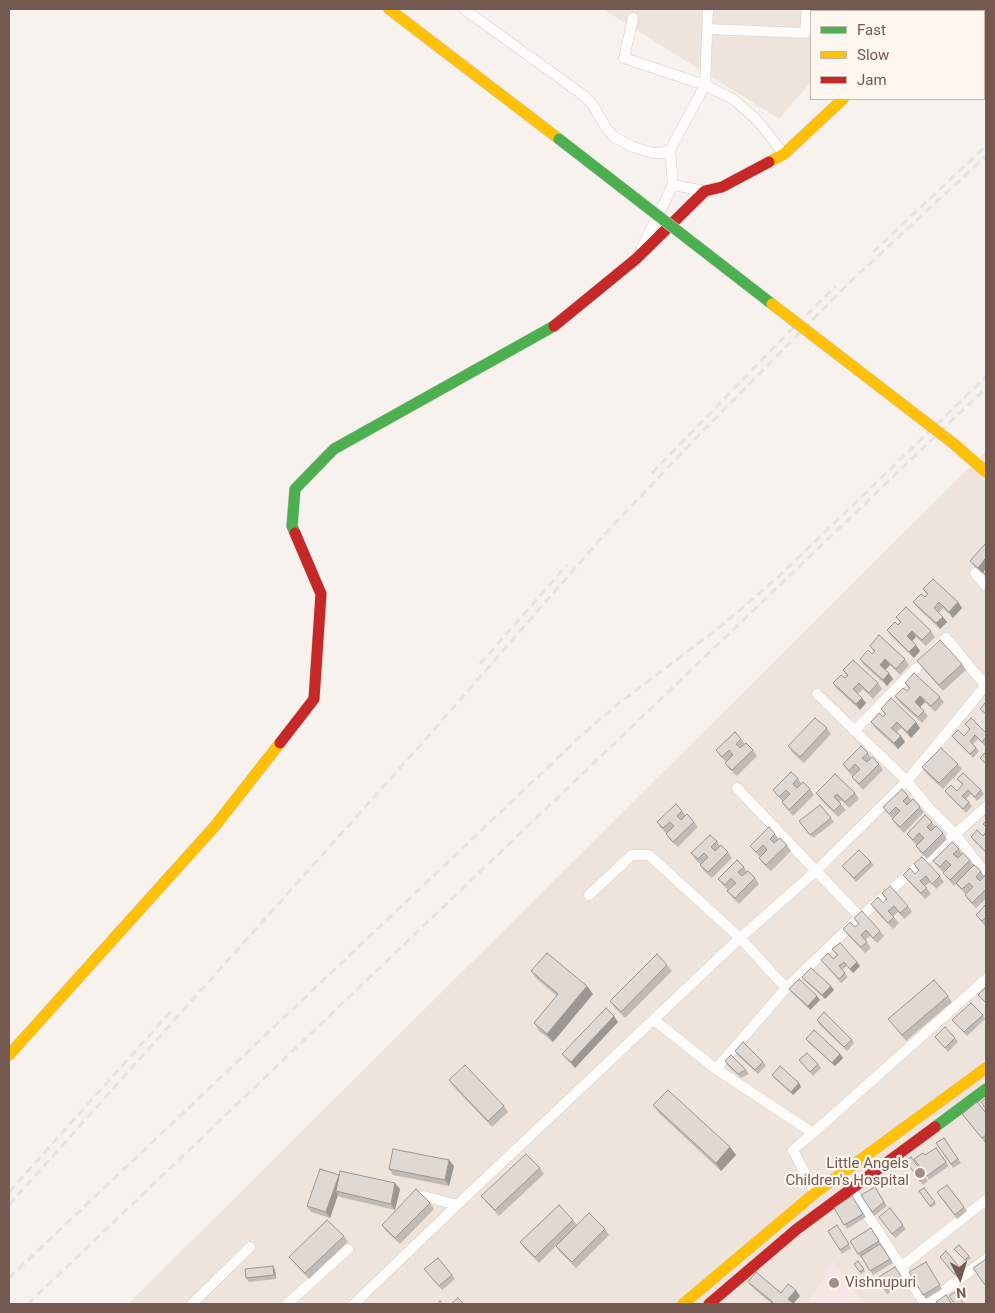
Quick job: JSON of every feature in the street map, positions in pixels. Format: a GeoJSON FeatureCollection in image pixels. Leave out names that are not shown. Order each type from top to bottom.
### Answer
{"type":"FeatureCollection","features":[{"type":"Feature","properties":{"kind":"street"},"geometry":{"type":"LineString","coordinates":[[389,9],[954,444],[986,472]]}},
{"type":"Feature","properties":{"kind":"street"},"geometry":{"type":"LineString","coordinates":[[464,9],[583,95],[593,105],[606,128],[614,137],[654,153],[670,150]]}},
{"type":"Feature","properties":{"kind":"street"},"geometry":{"type":"LineString","coordinates":[[636,259],[673,185],[670,150],[705,84],[708,9]]}},
{"type":"Feature","properties":{"kind":"street"},"geometry":{"type":"LineString","coordinates":[[707,29],[806,33],[807,9]]}},
{"type":"Feature","properties":{"kind":"street"},"geometry":{"type":"LineString","coordinates":[[633,18],[624,58],[705,84],[734,99],[757,120],[784,154]]}},
{"type":"Feature","properties":{"kind":"street"},"geometry":{"type":"LineString","coordinates":[[673,185],[706,191],[722,187],[784,154],[842,100]]}},
{"type":"Feature","properties":{"kind":"street"},"geometry":{"type":"LineString","coordinates":[[9,1055],[215,826],[314,699],[321,594],[292,526],[295,488],[334,449],[558,324],[636,259],[706,191]]}},
{"type":"Feature","properties":{"kind":"street"},"geometry":{"type":"LineString","coordinates":[[975,573],[986,586]]}},
{"type":"Feature","properties":{"kind":"street"},"geometry":{"type":"LineString","coordinates":[[354,1304],[740,938],[817,870],[907,782],[986,686],[946,638],[854,731]]}},
{"type":"Feature","properties":{"kind":"street"},"geometry":{"type":"LineString","coordinates":[[817,694],[907,782],[928,807],[956,835],[986,874]]}},
{"type":"Feature","properties":{"kind":"street"},"geometry":{"type":"LineString","coordinates":[[737,788],[860,917]]}},
{"type":"Feature","properties":{"kind":"street"},"geometry":{"type":"LineString","coordinates":[[716,1069],[786,988],[860,917],[986,807]]}},
{"type":"Feature","properties":{"kind":"street"},"geometry":{"type":"LineString","coordinates":[[589,895],[632,855],[649,855],[740,938],[786,988]]}},
{"type":"Feature","properties":{"kind":"street"},"geometry":{"type":"LineString","coordinates":[[815,1193],[793,1150],[986,979]]}},
{"type":"Feature","properties":{"kind":"street"},"geometry":{"type":"LineString","coordinates":[[654,1020],[716,1069],[813,1133]]}},
{"type":"Feature","properties":{"kind":"street"},"geometry":{"type":"LineString","coordinates":[[683,1304],[815,1193],[986,1068]]}},
{"type":"Feature","properties":{"kind":"street"},"geometry":{"type":"LineString","coordinates":[[709,1304],[797,1229],[986,1089]]}},
{"type":"Feature","properties":{"kind":"street"},"geometry":{"type":"LineString","coordinates":[[851,1189],[925,1304],[986,1259]]}},
{"type":"Feature","properties":{"kind":"street"},"geometry":{"type":"LineString","coordinates":[[423,1196],[457,1205]]}},
{"type":"Feature","properties":{"kind":"street"},"geometry":{"type":"LineString","coordinates":[[901,1267],[986,1200]]}},
{"type":"Feature","properties":{"kind":"street"},"geometry":{"type":"LineString","coordinates":[[192,1304],[250,1247]]}},
{"type":"Feature","properties":{"kind":"street"},"geometry":{"type":"LineString","coordinates":[[287,1304],[348,1249]]}},
{"type":"Feature","properties":{"kind":"shaded area"},"geometry":{"type":"Polygon","coordinates":[[[603,9],[876,9],[810,10],[810,83],[779,119],[603,9]]]}},
{"type":"Feature","properties":{"kind":"shaded area"},"geometry":{"type":"Polygon","coordinates":[[[986,451],[986,1304],[128,1304],[986,451]]]}},
{"type":"Feature","properties":{"kind":"shaded area","name":"Vishnupuri"},"geometry":{"type":"Polygon","coordinates":[[[833,1261],[864,1304],[808,1304],[833,1261]]]}},
{"type":"Feature","properties":{"kind":"building"},"geometry":{"type":"Polygon","coordinates":[[[986,543],[986,560],[978,568],[970,561],[986,543]]]}},
{"type":"Feature","properties":{"kind":"building"},"geometry":{"type":"Polygon","coordinates":[[[933,579],[958,602],[949,612],[939,602],[934,608],[943,617],[936,623],[913,602],[921,594],[925,597],[928,594],[923,589],[933,579]]]}},
{"type":"Feature","properties":{"kind":"building"},"geometry":{"type":"Polygon","coordinates":[[[906,607],[931,631],[922,640],[912,631],[907,636],[916,645],[909,652],[887,630],[895,622],[898,625],[901,622],[896,617],[906,607]]]}},
{"type":"Feature","properties":{"kind":"building"},"geometry":{"type":"Polygon","coordinates":[[[879,635],[905,659],[896,669],[885,659],[880,665],[889,673],[883,680],[860,659],[868,650],[872,654],[875,651],[870,646],[879,635]]]}},
{"type":"Feature","properties":{"kind":"building"},"geometry":{"type":"Polygon","coordinates":[[[940,640],[962,664],[939,685],[917,661],[940,640]]]}},
{"type":"Feature","properties":{"kind":"building"},"geometry":{"type":"Polygon","coordinates":[[[853,660],[878,683],[869,693],[859,683],[853,689],[862,698],[856,704],[833,683],[841,675],[845,678],[848,675],[843,670],[853,660]]]}},
{"type":"Feature","properties":{"kind":"building"},"geometry":{"type":"Polygon","coordinates":[[[914,673],[940,697],[931,706],[920,696],[915,702],[924,711],[918,717],[895,696],[903,688],[907,691],[910,688],[905,683],[914,673]]]}},
{"type":"Feature","properties":{"kind":"building"},"geometry":{"type":"Polygon","coordinates":[[[891,698],[916,722],[907,732],[897,722],[891,728],[901,736],[894,743],[871,722],[879,713],[883,717],[886,714],[881,709],[891,698]]]}},
{"type":"Feature","properties":{"kind":"building"},"geometry":{"type":"Polygon","coordinates":[[[986,702],[986,714],[980,709],[986,702]]]}},
{"type":"Feature","properties":{"kind":"building"},"geometry":{"type":"Polygon","coordinates":[[[815,718],[827,728],[800,757],[788,746],[815,718]]]}},
{"type":"Feature","properties":{"kind":"building"},"geometry":{"type":"Polygon","coordinates":[[[971,718],[986,733],[986,737],[982,742],[975,735],[970,741],[976,748],[970,754],[952,736],[958,730],[964,736],[970,729],[965,724],[971,718]]]}},
{"type":"Feature","properties":{"kind":"building"},"geometry":{"type":"Polygon","coordinates":[[[735,732],[741,739],[736,744],[740,748],[746,743],[753,750],[732,770],[725,763],[733,755],[729,750],[722,757],[716,750],[735,732]]]}},
{"type":"Feature","properties":{"kind":"building"},"geometry":{"type":"Polygon","coordinates":[[[861,746],[868,753],[862,758],[867,762],[872,757],[879,764],[859,784],[852,777],[860,769],[855,764],[849,771],[843,764],[861,746]]]}},
{"type":"Feature","properties":{"kind":"building"},"geometry":{"type":"Polygon","coordinates":[[[941,748],[958,764],[939,783],[922,767],[941,748]]]}},
{"type":"Feature","properties":{"kind":"building"},"geometry":{"type":"Polygon","coordinates":[[[986,752],[986,764],[980,758],[986,752]]]}},
{"type":"Feature","properties":{"kind":"building"},"geometry":{"type":"Polygon","coordinates":[[[791,772],[798,778],[793,784],[797,788],[803,782],[810,789],[789,810],[782,802],[790,794],[786,790],[779,797],[773,790],[791,772]]]}},
{"type":"Feature","properties":{"kind":"building"},"geometry":{"type":"Polygon","coordinates":[[[963,773],[981,790],[975,797],[968,790],[962,796],[969,802],[963,809],[945,791],[951,785],[957,791],[963,784],[957,779],[963,773]]]}},
{"type":"Feature","properties":{"kind":"building"},"geometry":{"type":"Polygon","coordinates":[[[835,774],[855,793],[845,802],[837,794],[834,797],[841,804],[834,811],[816,793],[835,774]]]}},
{"type":"Feature","properties":{"kind":"building"},"geometry":{"type":"Polygon","coordinates":[[[902,789],[908,796],[903,801],[907,805],[913,799],[920,807],[900,827],[892,819],[900,811],[896,807],[889,814],[883,807],[902,789]]]}},
{"type":"Feature","properties":{"kind":"building"},"geometry":{"type":"Polygon","coordinates":[[[676,804],[682,811],[677,816],[681,820],[687,814],[694,822],[673,842],[666,834],[674,826],[670,822],[663,828],[657,822],[676,804]]]}},
{"type":"Feature","properties":{"kind":"building"},"geometry":{"type":"Polygon","coordinates":[[[820,805],[831,818],[810,835],[799,821],[820,805]]]}},
{"type":"Feature","properties":{"kind":"building"},"geometry":{"type":"Polygon","coordinates":[[[925,815],[932,822],[927,827],[931,831],[936,826],[943,833],[923,853],[916,846],[924,838],[919,833],[913,840],[907,834],[925,815]]]}},
{"type":"Feature","properties":{"kind":"building"},"geometry":{"type":"Polygon","coordinates":[[[769,827],[775,834],[770,839],[774,843],[780,838],[787,845],[766,865],[759,858],[767,850],[763,845],[756,852],[750,846],[769,827]]]}},
{"type":"Feature","properties":{"kind":"building"},"geometry":{"type":"Polygon","coordinates":[[[977,830],[983,836],[986,832],[986,852],[971,837],[977,830]]]}},
{"type":"Feature","properties":{"kind":"building"},"geometry":{"type":"Polygon","coordinates":[[[710,835],[717,841],[711,847],[715,851],[721,845],[728,852],[708,872],[700,865],[708,857],[704,853],[698,859],[691,853],[710,835]]]}},
{"type":"Feature","properties":{"kind":"building"},"geometry":{"type":"Polygon","coordinates":[[[952,842],[959,849],[953,854],[958,858],[963,853],[970,860],[950,880],[943,873],[951,865],[946,860],[940,867],[933,861],[952,842]]]}},
{"type":"Feature","properties":{"kind":"building"},"geometry":{"type":"Polygon","coordinates":[[[859,850],[871,862],[854,878],[842,866],[859,850]]]}},
{"type":"Feature","properties":{"kind":"building"},"geometry":{"type":"Polygon","coordinates":[[[922,857],[940,876],[932,884],[926,876],[920,881],[927,888],[921,893],[903,875],[910,868],[915,874],[919,870],[914,864],[922,857]]]}},
{"type":"Feature","properties":{"kind":"building"},"geometry":{"type":"Polygon","coordinates":[[[737,860],[744,867],[738,872],[742,876],[748,871],[755,878],[735,898],[727,891],[736,883],[731,878],[725,885],[718,879],[737,860]]]}},
{"type":"Feature","properties":{"kind":"building"},"geometry":{"type":"Polygon","coordinates":[[[974,865],[981,871],[976,877],[980,881],[986,876],[986,889],[972,903],[965,895],[973,887],[969,883],[962,889],[956,883],[974,865]]]}},
{"type":"Feature","properties":{"kind":"building"},"geometry":{"type":"Polygon","coordinates":[[[890,886],[908,906],[900,913],[894,906],[888,911],[894,917],[888,923],[871,904],[878,897],[883,903],[887,899],[882,893],[890,886]]]}},
{"type":"Feature","properties":{"kind":"building"},"geometry":{"type":"Polygon","coordinates":[[[986,904],[986,917],[982,921],[976,915],[986,904]]]}},
{"type":"Feature","properties":{"kind":"building"},"geometry":{"type":"Polygon","coordinates":[[[862,911],[880,931],[873,938],[866,930],[861,935],[867,942],[861,947],[843,929],[850,922],[855,927],[859,924],[854,918],[862,911]]]}},
{"type":"Feature","properties":{"kind":"building"},"geometry":{"type":"Polygon","coordinates":[[[840,943],[857,962],[850,969],[844,962],[839,966],[845,973],[839,979],[821,960],[828,953],[833,959],[838,955],[832,949],[840,943]]]}},
{"type":"Feature","properties":{"kind":"building"},"geometry":{"type":"Polygon","coordinates":[[[547,953],[587,986],[547,1034],[534,1023],[558,994],[531,971],[547,953]]]}},
{"type":"Feature","properties":{"kind":"building"},"geometry":{"type":"Polygon","coordinates":[[[657,954],[667,965],[621,1012],[610,1001],[657,954]]]}},
{"type":"Feature","properties":{"kind":"building"},"geometry":{"type":"Polygon","coordinates":[[[811,968],[831,986],[822,995],[802,977],[811,968]]]}},
{"type":"Feature","properties":{"kind":"building"},"geometry":{"type":"Polygon","coordinates":[[[799,979],[817,996],[808,1006],[789,989],[799,979]]]}},
{"type":"Feature","properties":{"kind":"building"},"geometry":{"type":"Polygon","coordinates":[[[934,980],[948,996],[902,1035],[888,1019],[934,980]]]}},
{"type":"Feature","properties":{"kind":"building"},"geometry":{"type":"Polygon","coordinates":[[[986,987],[986,1003],[978,995],[986,987]]]}},
{"type":"Feature","properties":{"kind":"building"},"geometry":{"type":"Polygon","coordinates":[[[971,1003],[983,1015],[964,1032],[952,1020],[971,1003]]]}},
{"type":"Feature","properties":{"kind":"building"},"geometry":{"type":"Polygon","coordinates":[[[606,1008],[614,1016],[571,1062],[562,1054],[606,1008]]]}},
{"type":"Feature","properties":{"kind":"building"},"geometry":{"type":"Polygon","coordinates":[[[824,1012],[852,1040],[844,1047],[817,1020],[824,1012]]]}},
{"type":"Feature","properties":{"kind":"building"},"geometry":{"type":"Polygon","coordinates":[[[945,1027],[955,1038],[945,1048],[935,1037],[945,1027]]]}},
{"type":"Feature","properties":{"kind":"building"},"geometry":{"type":"Polygon","coordinates":[[[814,1030],[840,1054],[832,1063],[806,1039],[814,1030]]]}},
{"type":"Feature","properties":{"kind":"building"},"geometry":{"type":"Polygon","coordinates":[[[743,1042],[763,1062],[755,1070],[735,1051],[743,1042]]]}},
{"type":"Feature","properties":{"kind":"building"},"geometry":{"type":"Polygon","coordinates":[[[807,1053],[818,1064],[810,1072],[799,1060],[807,1053]]]}},
{"type":"Feature","properties":{"kind":"building"},"geometry":{"type":"Polygon","coordinates":[[[731,1055],[746,1070],[738,1074],[725,1061],[731,1055]]]}},
{"type":"Feature","properties":{"kind":"building"},"geometry":{"type":"Polygon","coordinates":[[[465,1065],[504,1106],[488,1121],[449,1080],[465,1065]]]}},
{"type":"Feature","properties":{"kind":"building"},"geometry":{"type":"Polygon","coordinates":[[[780,1066],[799,1083],[791,1092],[772,1075],[780,1066]]]}},
{"type":"Feature","properties":{"kind":"building"},"geometry":{"type":"Polygon","coordinates":[[[668,1090],[730,1147],[716,1163],[653,1105],[668,1090]]]}},
{"type":"Feature","properties":{"kind":"building"},"geometry":{"type":"Polygon","coordinates":[[[986,1098],[986,1109],[981,1102],[986,1098]]]}},
{"type":"Feature","properties":{"kind":"building"},"geometry":{"type":"Polygon","coordinates":[[[977,1102],[986,1113],[986,1135],[982,1138],[962,1114],[977,1102]]]}},
{"type":"Feature","properties":{"kind":"building"},"geometry":{"type":"Polygon","coordinates":[[[944,1138],[958,1159],[951,1164],[936,1143],[944,1138]]]}},
{"type":"Feature","properties":{"kind":"building"},"geometry":{"type":"Polygon","coordinates":[[[936,1148],[946,1162],[927,1176],[914,1159],[936,1148]]]}},
{"type":"Feature","properties":{"kind":"building"},"geometry":{"type":"Polygon","coordinates":[[[393,1149],[449,1160],[445,1180],[389,1169],[393,1149]]]}},
{"type":"Feature","properties":{"kind":"building"},"geometry":{"type":"Polygon","coordinates":[[[526,1154],[540,1168],[495,1210],[481,1196],[526,1154]]]}},
{"type":"Feature","properties":{"kind":"building"},"geometry":{"type":"Polygon","coordinates":[[[911,1157],[926,1177],[920,1181],[906,1161],[911,1157]]]}},
{"type":"Feature","properties":{"kind":"building"},"geometry":{"type":"Polygon","coordinates":[[[320,1169],[339,1175],[326,1212],[307,1206],[320,1169]]]}},
{"type":"Feature","properties":{"kind":"building"},"geometry":{"type":"Polygon","coordinates":[[[340,1171],[395,1183],[391,1204],[336,1191],[340,1171]]]}},
{"type":"Feature","properties":{"kind":"building"},"geometry":{"type":"Polygon","coordinates":[[[947,1185],[964,1207],[955,1215],[937,1192],[947,1185]]]}},
{"type":"Feature","properties":{"kind":"building"},"geometry":{"type":"Polygon","coordinates":[[[875,1187],[884,1202],[872,1212],[861,1195],[875,1187]]]}},
{"type":"Feature","properties":{"kind":"building"},"geometry":{"type":"Polygon","coordinates":[[[924,1188],[935,1202],[930,1206],[919,1191],[924,1188]]]}},
{"type":"Feature","properties":{"kind":"building"},"geometry":{"type":"Polygon","coordinates":[[[416,1189],[430,1203],[395,1238],[382,1225],[416,1189]]]}},
{"type":"Feature","properties":{"kind":"building"},"geometry":{"type":"Polygon","coordinates":[[[852,1196],[863,1214],[844,1225],[834,1208],[852,1196]]]}},
{"type":"Feature","properties":{"kind":"building"},"geometry":{"type":"Polygon","coordinates":[[[559,1205],[573,1220],[535,1257],[520,1242],[559,1205]]]}},
{"type":"Feature","properties":{"kind":"building"},"geometry":{"type":"Polygon","coordinates":[[[890,1208],[903,1225],[892,1234],[879,1217],[890,1208]]]}},
{"type":"Feature","properties":{"kind":"building"},"geometry":{"type":"Polygon","coordinates":[[[589,1213],[605,1229],[572,1262],[556,1246],[589,1213]]]}},
{"type":"Feature","properties":{"kind":"building"},"geometry":{"type":"Polygon","coordinates":[[[327,1220],[344,1236],[305,1273],[289,1257],[327,1220]]]}},
{"type":"Feature","properties":{"kind":"building"},"geometry":{"type":"Polygon","coordinates":[[[837,1225],[849,1244],[840,1250],[828,1231],[837,1225]]]}},
{"type":"Feature","properties":{"kind":"building"},"geometry":{"type":"Polygon","coordinates":[[[871,1228],[879,1241],[858,1254],[850,1241],[871,1228]]]}},
{"type":"Feature","properties":{"kind":"building"},"geometry":{"type":"Polygon","coordinates":[[[880,1244],[890,1259],[870,1271],[861,1256],[880,1244]]]}},
{"type":"Feature","properties":{"kind":"building"},"geometry":{"type":"Polygon","coordinates":[[[959,1245],[969,1256],[965,1260],[954,1249],[959,1245]]]}},
{"type":"Feature","properties":{"kind":"building"},"geometry":{"type":"Polygon","coordinates":[[[946,1251],[961,1269],[954,1274],[940,1257],[946,1251]]]}},
{"type":"Feature","properties":{"kind":"building"},"geometry":{"type":"Polygon","coordinates":[[[438,1258],[452,1275],[439,1286],[424,1269],[438,1258]]]}},
{"type":"Feature","properties":{"kind":"building"},"geometry":{"type":"Polygon","coordinates":[[[986,1259],[986,1284],[985,1285],[973,1268],[986,1259]]]}},
{"type":"Feature","properties":{"kind":"building"},"geometry":{"type":"Polygon","coordinates":[[[858,1261],[864,1269],[860,1272],[854,1264],[858,1261]]]}},
{"type":"Feature","properties":{"kind":"building"},"geometry":{"type":"Polygon","coordinates":[[[926,1262],[940,1285],[923,1295],[909,1272],[926,1262]]]}},
{"type":"Feature","properties":{"kind":"building"},"geometry":{"type":"Polygon","coordinates":[[[273,1266],[274,1275],[246,1278],[245,1269],[273,1266]]]}},
{"type":"Feature","properties":{"kind":"building"},"geometry":{"type":"Polygon","coordinates":[[[895,1267],[903,1279],[885,1290],[877,1278],[895,1267]]]}},
{"type":"Feature","properties":{"kind":"building"},"geometry":{"type":"Polygon","coordinates":[[[756,1272],[781,1293],[788,1284],[796,1290],[788,1299],[794,1304],[771,1304],[773,1302],[748,1282],[756,1272]]]}},
{"type":"Feature","properties":{"kind":"building"},"geometry":{"type":"Polygon","coordinates":[[[955,1292],[964,1304],[955,1304],[949,1296],[955,1292]]]}},
{"type":"Feature","properties":{"kind":"building"},"geometry":{"type":"Polygon","coordinates":[[[946,1295],[952,1304],[937,1304],[936,1302],[946,1295]]]}},
{"type":"Feature","properties":{"kind":"building"},"geometry":{"type":"Polygon","coordinates":[[[458,1298],[464,1304],[451,1304],[458,1298]]]}},
{"type":"Feature","properties":{"kind":"railway"},"geometry":{"type":"LineString","coordinates":[[873,252],[986,146]]}},
{"type":"Feature","properties":{"kind":"railway"},"geometry":{"type":"LineString","coordinates":[[9,1205],[425,740],[604,535],[697,437],[850,282],[986,156]]}},
{"type":"Feature","properties":{"kind":"railway"},"geometry":{"type":"LineString","coordinates":[[652,473],[836,286]]}},
{"type":"Feature","properties":{"kind":"railway"},"geometry":{"type":"LineString","coordinates":[[9,1278],[582,735],[618,704],[725,623],[777,578],[986,377]]}},
{"type":"Feature","properties":{"kind":"railway"},"geometry":{"type":"LineString","coordinates":[[28,1304],[986,388]]}},
{"type":"Feature","properties":{"kind":"railway"},"geometry":{"type":"LineString","coordinates":[[480,664],[567,565]]}},
{"type":"Feature","properties":{"kind":"railway"},"geometry":{"type":"LineString","coordinates":[[9,1192],[174,1008]]}},
{"type":"Feature","properties":{"kind":"traffic: fast"},"geometry":{"type":"LineString","coordinates":[[559,139],[772,304]]}},
{"type":"Feature","properties":{"kind":"traffic: fast"},"geometry":{"type":"LineString","coordinates":[[295,533],[292,526],[295,489],[334,449],[554,326]]}},
{"type":"Feature","properties":{"kind":"traffic: fast"},"geometry":{"type":"LineString","coordinates":[[935,1127],[986,1089]]}},
{"type":"Feature","properties":{"kind":"traffic: slow"},"geometry":{"type":"LineString","coordinates":[[389,9],[559,139]]}},
{"type":"Feature","properties":{"kind":"traffic: slow"},"geometry":{"type":"LineString","coordinates":[[769,162],[784,154],[842,100]]}},
{"type":"Feature","properties":{"kind":"traffic: slow"},"geometry":{"type":"LineString","coordinates":[[772,304],[954,444],[986,472]]}},
{"type":"Feature","properties":{"kind":"traffic: slow"},"geometry":{"type":"LineString","coordinates":[[9,1055],[215,826],[280,743]]}},
{"type":"Feature","properties":{"kind":"traffic: slow"},"geometry":{"type":"LineString","coordinates":[[683,1304],[815,1193],[986,1068]]}},
{"type":"Feature","properties":{"kind":"traffic: jam"},"geometry":{"type":"LineString","coordinates":[[554,326],[636,259],[705,191],[722,187],[769,162]]}},
{"type":"Feature","properties":{"kind":"traffic: jam"},"geometry":{"type":"LineString","coordinates":[[280,743],[314,699],[321,594],[295,533]]}},
{"type":"Feature","properties":{"kind":"traffic: jam"},"geometry":{"type":"LineString","coordinates":[[709,1304],[797,1229],[935,1127]]}},
{"type":"Feature","properties":{"kind":"place","name":"Little Angels Children's Hospital"},"geometry":{"type":"Point","coordinates":[920,1173]}},
{"type":"Feature","properties":{"kind":"place","name":"Vishnupuri"},"geometry":{"type":"Point","coordinates":[834,1283]}}]}
